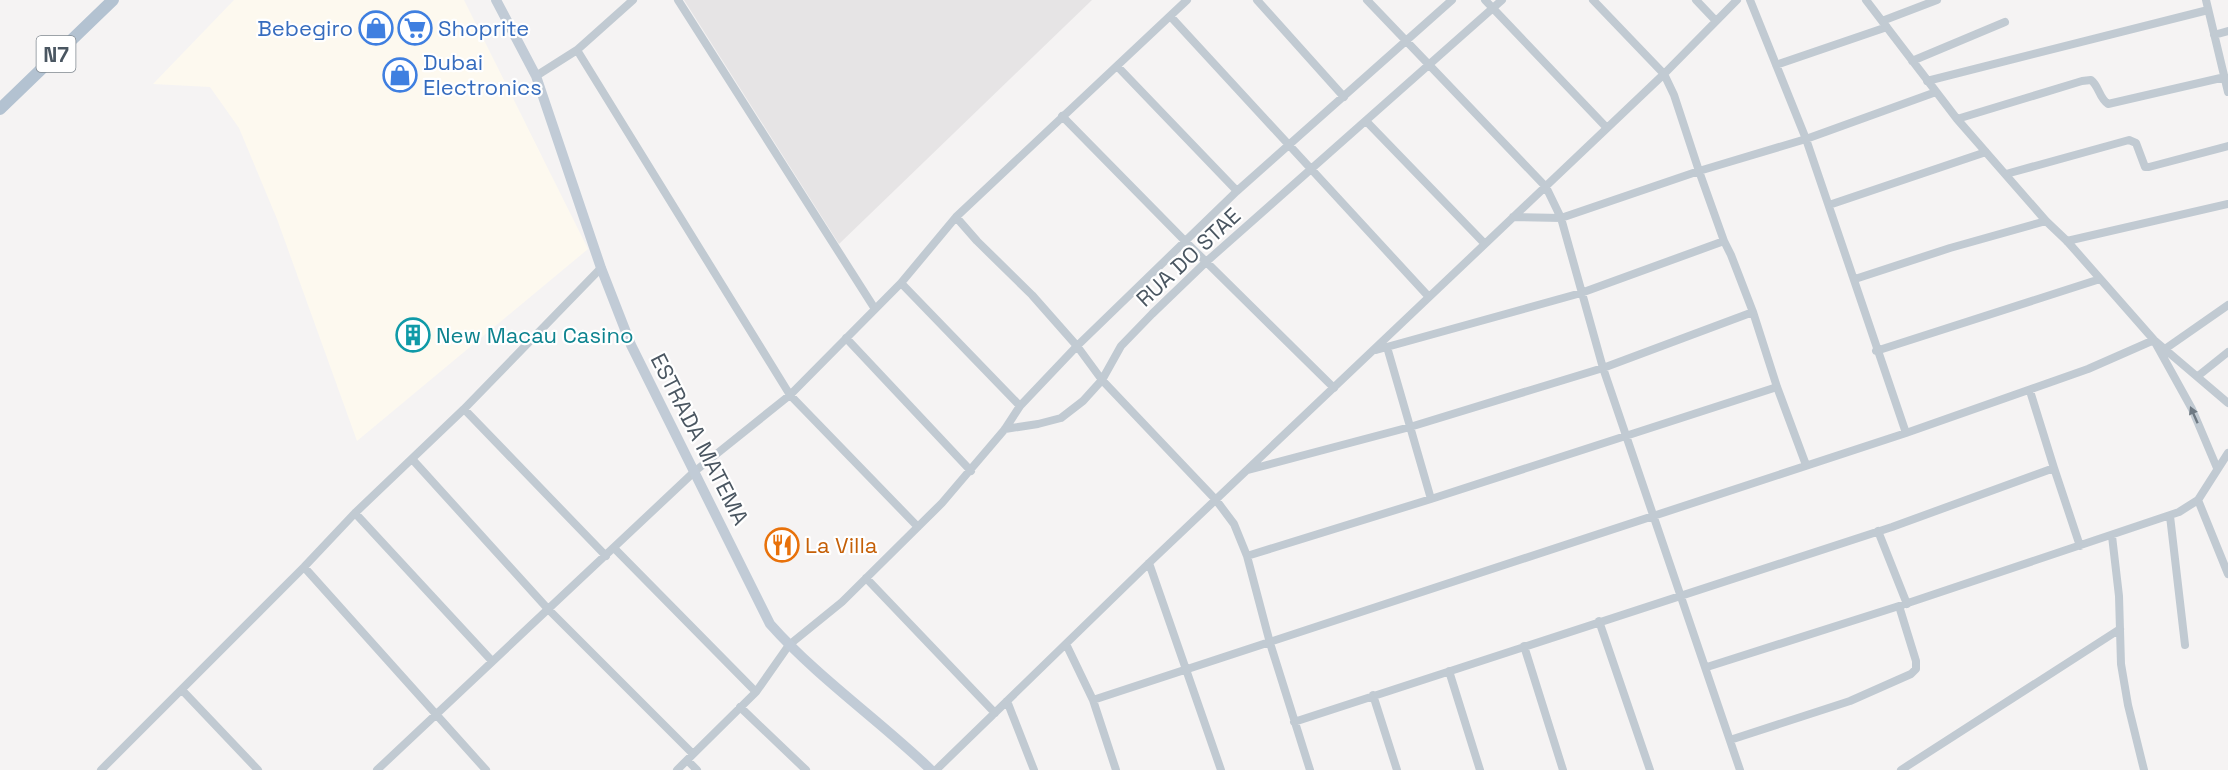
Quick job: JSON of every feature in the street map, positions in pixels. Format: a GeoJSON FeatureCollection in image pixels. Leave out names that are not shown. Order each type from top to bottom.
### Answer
{"type":"FeatureCollection","features":[{"type":"Feature","properties":{"kind":"main road","name":"N7"},"geometry":{"type":"LineString","coordinates":[[0,109],[113,0]]}},
{"type":"Feature","properties":{"kind":"street","name":"ESTRADA MATEMA"},"geometry":{"type":"LineString","coordinates":[[496,0],[536,76],[601,268],[631,345],[771,624],[789,645],[931,770]]}},
{"type":"Feature","properties":{"kind":"street"},"geometry":{"type":"LineString","coordinates":[[536,76],[577,50],[633,0]]}},
{"type":"Feature","properties":{"kind":"street"},"geometry":{"type":"LineString","coordinates":[[678,0],[875,309]]}},
{"type":"Feature","properties":{"kind":"street"},"geometry":{"type":"LineString","coordinates":[[377,770],[615,549],[694,472],[790,395],[901,283],[956,217],[1187,0]]}},
{"type":"Feature","properties":{"kind":"street"},"geometry":{"type":"LineString","coordinates":[[1257,0],[1344,98]]}},
{"type":"Feature","properties":{"kind":"street"},"geometry":{"type":"LineString","coordinates":[[1367,0],[1546,187],[1561,218],[1603,368],[1707,667],[1740,770]]}},
{"type":"Feature","properties":{"kind":"street"},"geometry":{"type":"LineString","coordinates":[[678,770],[756,692],[789,645],[842,602],[971,471],[1005,429],[1020,406],[1077,346],[1238,191],[1452,0]]}},
{"type":"Feature","properties":{"kind":"street"},"geometry":{"type":"LineString","coordinates":[[1485,0],[1606,127]]}},
{"type":"Feature","properties":{"kind":"street","name":"RUA DO STAE"},"geometry":{"type":"LineString","coordinates":[[1005,429],[1061,418],[1083,401],[1102,380],[1121,346],[1206,262],[1502,0]]}},
{"type":"Feature","properties":{"kind":"street"},"geometry":{"type":"LineString","coordinates":[[1593,0],[1664,74],[1674,95],[1699,171],[1753,312],[1777,387],[1806,465]]}},
{"type":"Feature","properties":{"kind":"street"},"geometry":{"type":"LineString","coordinates":[[1696,0],[1715,20]]}},
{"type":"Feature","properties":{"kind":"street"},"geometry":{"type":"LineString","coordinates":[[936,770],[1149,563],[1664,74],[1737,0]]}},
{"type":"Feature","properties":{"kind":"street"},"geometry":{"type":"LineString","coordinates":[[1750,0],[1806,139],[1855,279],[1876,351],[1906,433]]}},
{"type":"Feature","properties":{"kind":"street"},"geometry":{"type":"LineString","coordinates":[[1866,0],[1957,119],[2046,221],[2154,340],[2228,403]]}},
{"type":"Feature","properties":{"kind":"street"},"geometry":{"type":"LineString","coordinates":[[1776,65],[1885,24],[1937,0]]}},
{"type":"Feature","properties":{"kind":"street"},"geometry":{"type":"LineString","coordinates":[[2206,0],[2228,92]]}},
{"type":"Feature","properties":{"kind":"street"},"geometry":{"type":"LineString","coordinates":[[1927,81],[2208,10]]}},
{"type":"Feature","properties":{"kind":"street"},"geometry":{"type":"LineString","coordinates":[[1171,17],[1310,170],[1430,297]]}},
{"type":"Feature","properties":{"kind":"street"},"geometry":{"type":"LineString","coordinates":[[1912,61],[2005,22]]}},
{"type":"Feature","properties":{"kind":"street"},"geometry":{"type":"LineString","coordinates":[[2214,35],[2228,31]]}},
{"type":"Feature","properties":{"kind":"street"},"geometry":{"type":"LineString","coordinates":[[577,50],[790,395],[918,527]]}},
{"type":"Feature","properties":{"kind":"street"},"geometry":{"type":"LineString","coordinates":[[1117,66],[1238,191]]}},
{"type":"Feature","properties":{"kind":"street"},"geometry":{"type":"LineString","coordinates":[[1957,119],[2082,81],[2091,80],[2095,83],[2103,101],[2108,104],[2225,77]]}},
{"type":"Feature","properties":{"kind":"street"},"geometry":{"type":"LineString","coordinates":[[1513,217],[1561,218],[1699,171],[1806,139],[1936,92]]}},
{"type":"Feature","properties":{"kind":"street"},"geometry":{"type":"LineString","coordinates":[[1062,116],[1334,388]]}},
{"type":"Feature","properties":{"kind":"street"},"geometry":{"type":"LineString","coordinates":[[1366,121],[1485,244]]}},
{"type":"Feature","properties":{"kind":"street"},"geometry":{"type":"LineString","coordinates":[[2006,174],[2129,140],[2136,143],[2145,167],[2228,146]]}},
{"type":"Feature","properties":{"kind":"street"},"geometry":{"type":"LineString","coordinates":[[1829,204],[1986,152]]}},
{"type":"Feature","properties":{"kind":"street"},"geometry":{"type":"LineString","coordinates":[[2067,242],[2228,204]]}},
{"type":"Feature","properties":{"kind":"street"},"geometry":{"type":"LineString","coordinates":[[956,217],[993,258],[1032,295],[1077,346],[1102,380],[1216,500],[1234,524],[1247,555],[1270,643],[1310,770]]}},
{"type":"Feature","properties":{"kind":"street"},"geometry":{"type":"LineString","coordinates":[[1855,279],[1950,248],[2046,221]]}},
{"type":"Feature","properties":{"kind":"street"},"geometry":{"type":"LineString","coordinates":[[1373,351],[1581,293],[1724,241]]}},
{"type":"Feature","properties":{"kind":"street"},"geometry":{"type":"LineString","coordinates":[[101,770],[355,513],[464,409],[601,268]]}},
{"type":"Feature","properties":{"kind":"street"},"geometry":{"type":"LineString","coordinates":[[1876,351],[2100,279]]}},
{"type":"Feature","properties":{"kind":"street"},"geometry":{"type":"LineString","coordinates":[[901,283],[1020,406]]}},
{"type":"Feature","properties":{"kind":"street"},"geometry":{"type":"LineString","coordinates":[[2165,349],[2228,305]]}},
{"type":"Feature","properties":{"kind":"street"},"geometry":{"type":"LineString","coordinates":[[1246,471],[1410,427],[1603,368],[1753,312]]}},
{"type":"Feature","properties":{"kind":"street"},"geometry":{"type":"LineString","coordinates":[[846,338],[971,471]]}},
{"type":"Feature","properties":{"kind":"street"},"geometry":{"type":"LineString","coordinates":[[1093,700],[2030,391],[2154,340]]}},
{"type":"Feature","properties":{"kind":"street"},"geometry":{"type":"LineString","coordinates":[[2154,340],[2192,409],[2217,468]]}},
{"type":"Feature","properties":{"kind":"street"},"geometry":{"type":"LineString","coordinates":[[1387,347],[1431,499]]}},
{"type":"Feature","properties":{"kind":"street"},"geometry":{"type":"LineString","coordinates":[[2198,376],[2228,352]]}},
{"type":"Feature","properties":{"kind":"street"},"geometry":{"type":"LineString","coordinates":[[1247,555],[1431,499],[1777,387]]}},
{"type":"Feature","properties":{"kind":"street"},"geometry":{"type":"LineString","coordinates":[[2030,391],[2080,546]]}},
{"type":"Feature","properties":{"kind":"street"},"geometry":{"type":"LineString","coordinates":[[464,409],[606,556]]}},
{"type":"Feature","properties":{"kind":"street"},"geometry":{"type":"LineString","coordinates":[[1707,667],[1903,605],[2170,516],[2198,500],[2228,453]]}},
{"type":"Feature","properties":{"kind":"street"},"geometry":{"type":"LineString","coordinates":[[412,459],[548,609],[690,757],[697,770]]}},
{"type":"Feature","properties":{"kind":"street"},"geometry":{"type":"LineString","coordinates":[[1294,722],[1878,531],[2054,468]]}},
{"type":"Feature","properties":{"kind":"street"},"geometry":{"type":"LineString","coordinates":[[2198,500],[2228,574]]}},
{"type":"Feature","properties":{"kind":"street"},"geometry":{"type":"LineString","coordinates":[[355,513],[492,661]]}},
{"type":"Feature","properties":{"kind":"street"},"geometry":{"type":"LineString","coordinates":[[2170,516],[2185,645]]}},
{"type":"Feature","properties":{"kind":"street"},"geometry":{"type":"LineString","coordinates":[[1730,740],[1850,701],[1911,674],[1916,669],[1903,605],[1878,531]]}},
{"type":"Feature","properties":{"kind":"street"},"geometry":{"type":"LineString","coordinates":[[2112,536],[2122,674],[2144,770]]}},
{"type":"Feature","properties":{"kind":"street"},"geometry":{"type":"LineString","coordinates":[[615,549],[756,692]]}},
{"type":"Feature","properties":{"kind":"street"},"geometry":{"type":"LineString","coordinates":[[1149,563],[1221,770]]}},
{"type":"Feature","properties":{"kind":"street"},"geometry":{"type":"LineString","coordinates":[[304,567],[486,770]]}},
{"type":"Feature","properties":{"kind":"street"},"geometry":{"type":"LineString","coordinates":[[866,578],[995,712]]}},
{"type":"Feature","properties":{"kind":"street"},"geometry":{"type":"LineString","coordinates":[[1599,621],[1650,770]]}},
{"type":"Feature","properties":{"kind":"street"},"geometry":{"type":"LineString","coordinates":[[1901,770],[2120,630]]}},
{"type":"Feature","properties":{"kind":"street"},"geometry":{"type":"LineString","coordinates":[[1066,644],[1093,700],[1116,770]]}},
{"type":"Feature","properties":{"kind":"street"},"geometry":{"type":"LineString","coordinates":[[1524,646],[1563,770]]}},
{"type":"Feature","properties":{"kind":"street"},"geometry":{"type":"LineString","coordinates":[[1449,671],[1480,770]]}},
{"type":"Feature","properties":{"kind":"street"},"geometry":{"type":"LineString","coordinates":[[182,690],[258,770]]}},
{"type":"Feature","properties":{"kind":"street"},"geometry":{"type":"LineString","coordinates":[[1373,695],[1397,770]]}},
{"type":"Feature","properties":{"kind":"street"},"geometry":{"type":"LineString","coordinates":[[1007,701],[1034,770]]}},
{"type":"Feature","properties":{"kind":"street"},"geometry":{"type":"LineString","coordinates":[[740,707],[806,770]]}},
{"type":"Feature","properties":{"kind":"shaded area"},"geometry":{"type":"Polygon","coordinates":[[[234,0],[464,0],[588,249],[357,441],[277,219],[239,128],[210,87],[153,84],[234,0]]]}},
{"type":"Feature","properties":{"kind":"shaded area"},"geometry":{"type":"Polygon","coordinates":[[[684,0],[1092,0],[839,244],[684,0]]]}},
{"type":"Feature","properties":{"kind":"place","name":"Bebegiro"},"geometry":{"type":"Point","coordinates":[376,28]}},
{"type":"Feature","properties":{"kind":"place","name":"Shoprite"},"geometry":{"type":"Point","coordinates":[415,28]}},
{"type":"Feature","properties":{"kind":"place","name":"Dubai Electronics"},"geometry":{"type":"Point","coordinates":[400,75]}},
{"type":"Feature","properties":{"kind":"place","name":"New Macau Casino"},"geometry":{"type":"Point","coordinates":[413,335]}},
{"type":"Feature","properties":{"kind":"place","name":"La Villa"},"geometry":{"type":"Point","coordinates":[782,545]}}]}
